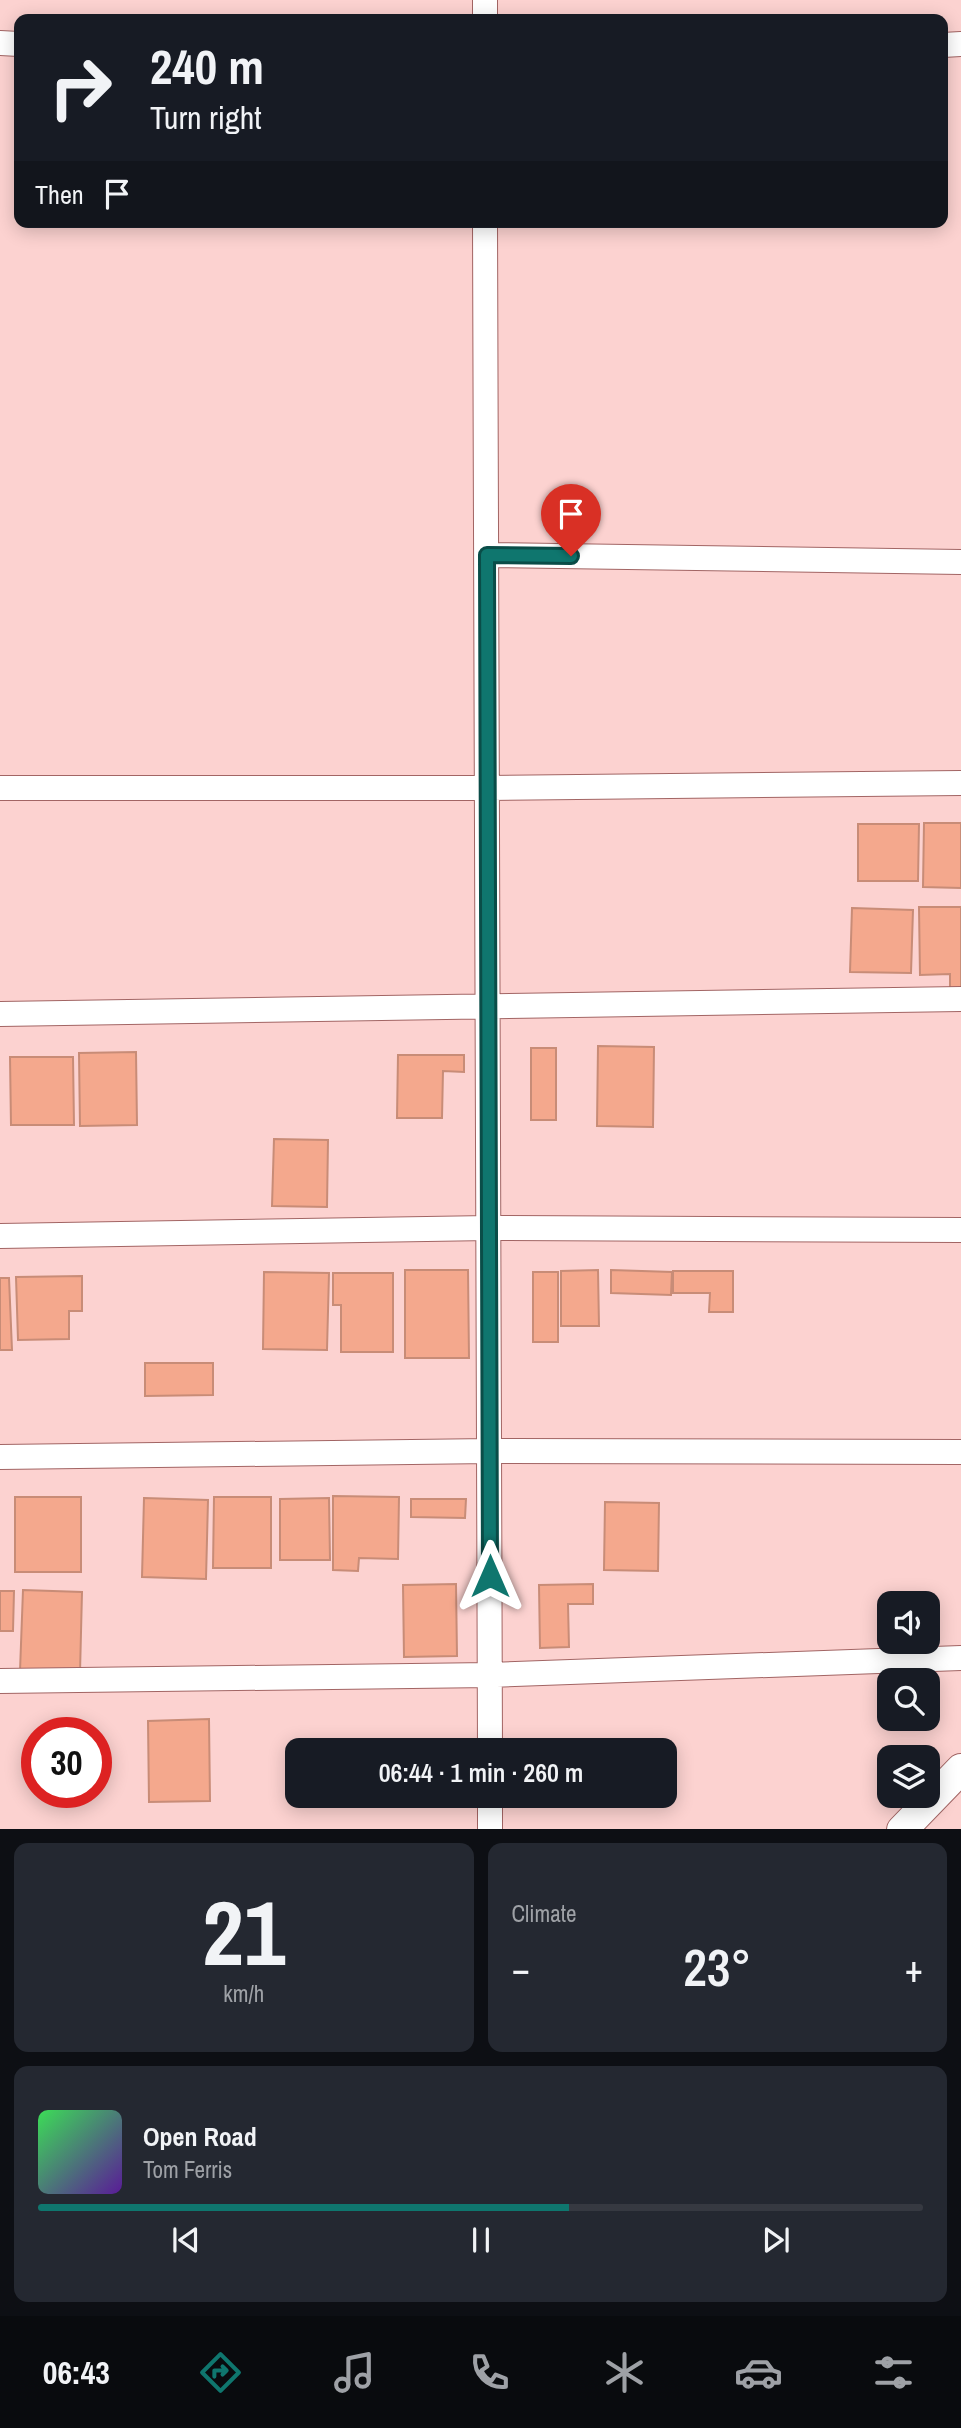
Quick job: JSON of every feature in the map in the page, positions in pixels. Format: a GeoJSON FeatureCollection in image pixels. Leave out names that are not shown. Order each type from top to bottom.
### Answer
{"type":"FeatureCollection","features":[{"type":"Feature","properties":{"kind":"street"},"geometry":{"type":"LineString","coordinates":[[485,228],[490,1738]]}},
{"type":"Feature","properties":{"kind":"street"},"geometry":{"type":"LineString","coordinates":[[487,555],[961,562]]}},
{"type":"Feature","properties":{"kind":"street"},"geometry":{"type":"LineString","coordinates":[[0,788],[488,788],[961,783]]}},
{"type":"Feature","properties":{"kind":"street"},"geometry":{"type":"LineString","coordinates":[[0,1014],[961,999]]}},
{"type":"Feature","properties":{"kind":"street"},"geometry":{"type":"LineString","coordinates":[[0,1236],[489,1228],[961,1230]]}},
{"type":"Feature","properties":{"kind":"street"},"geometry":{"type":"LineString","coordinates":[[0,1457],[490,1451],[961,1452]]}},
{"type":"Feature","properties":{"kind":"street"},"geometry":{"type":"LineString","coordinates":[[0,1681],[490,1675],[961,1658]]}},
{"type":"Feature","properties":{"kind":"street"},"geometry":{"type":"LineString","coordinates":[[902,1829],[961,1769]]}},
{"type":"Feature","properties":{"kind":"street"},"geometry":{"type":"LineString","coordinates":[[490,1808],[490,1829]]}},
{"type":"Feature","properties":{"kind":"building"},"geometry":{"type":"Polygon","coordinates":[[[924,823],[961,823],[961,888],[923,887],[924,823]]]}},
{"type":"Feature","properties":{"kind":"building"},"geometry":{"type":"Polygon","coordinates":[[[858,824],[919,824],[918,881],[858,881],[858,824]]]}},
{"type":"Feature","properties":{"kind":"building"},"geometry":{"type":"Polygon","coordinates":[[[919,907],[961,907],[961,994],[950,994],[950,974],[920,975],[919,907]]]}},
{"type":"Feature","properties":{"kind":"building"},"geometry":{"type":"Polygon","coordinates":[[[852,908],[913,910],[911,973],[850,972],[852,908]]]}},
{"type":"Feature","properties":{"kind":"building"},"geometry":{"type":"Polygon","coordinates":[[[598,1046],[654,1047],[653,1127],[597,1126],[598,1046]]]}},
{"type":"Feature","properties":{"kind":"building"},"geometry":{"type":"Polygon","coordinates":[[[531,1048],[556,1048],[556,1120],[531,1120],[531,1048]]]}},
{"type":"Feature","properties":{"kind":"building"},"geometry":{"type":"Polygon","coordinates":[[[136,1052],[137,1125],[80,1126],[79,1053],[136,1052]]]}},
{"type":"Feature","properties":{"kind":"building"},"geometry":{"type":"Polygon","coordinates":[[[398,1055],[464,1055],[464,1072],[443,1071],[442,1118],[397,1118],[398,1055]]]}},
{"type":"Feature","properties":{"kind":"building"},"geometry":{"type":"Polygon","coordinates":[[[10,1057],[73,1057],[74,1125],[11,1125],[10,1057]]]}},
{"type":"Feature","properties":{"kind":"building"},"geometry":{"type":"Polygon","coordinates":[[[274,1139],[328,1140],[327,1207],[272,1206],[274,1139]]]}},
{"type":"Feature","properties":{"kind":"building"},"geometry":{"type":"Polygon","coordinates":[[[405,1270],[468,1270],[469,1358],[405,1358],[405,1270]]]}},
{"type":"Feature","properties":{"kind":"building"},"geometry":{"type":"Polygon","coordinates":[[[598,1270],[599,1326],[561,1326],[561,1271],[598,1270]]]}},
{"type":"Feature","properties":{"kind":"building"},"geometry":{"type":"Polygon","coordinates":[[[611,1270],[672,1272],[671,1295],[611,1293],[611,1270]]]}},
{"type":"Feature","properties":{"kind":"building"},"geometry":{"type":"Polygon","coordinates":[[[673,1271],[733,1271],[733,1312],[709,1312],[710,1293],[673,1293],[673,1271]]]}},
{"type":"Feature","properties":{"kind":"building"},"geometry":{"type":"Polygon","coordinates":[[[264,1272],[329,1273],[327,1350],[263,1349],[264,1272]]]}},
{"type":"Feature","properties":{"kind":"building"},"geometry":{"type":"Polygon","coordinates":[[[533,1272],[558,1272],[558,1342],[533,1342],[533,1272]]]}},
{"type":"Feature","properties":{"kind":"building"},"geometry":{"type":"Polygon","coordinates":[[[333,1273],[393,1273],[393,1352],[341,1352],[341,1305],[333,1305],[333,1273]]]}},
{"type":"Feature","properties":{"kind":"building"},"geometry":{"type":"Polygon","coordinates":[[[82,1276],[82,1311],[69,1311],[69,1339],[18,1340],[16,1277],[82,1276]]]}},
{"type":"Feature","properties":{"kind":"building"},"geometry":{"type":"Polygon","coordinates":[[[0,1278],[9,1278],[12,1350],[0,1350],[0,1278]]]}},
{"type":"Feature","properties":{"kind":"building"},"geometry":{"type":"Polygon","coordinates":[[[145,1363],[213,1363],[213,1395],[145,1396],[145,1363]]]}},
{"type":"Feature","properties":{"kind":"building"},"geometry":{"type":"Polygon","coordinates":[[[333,1496],[399,1497],[398,1559],[359,1558],[358,1571],[333,1570],[333,1496]]]}},
{"type":"Feature","properties":{"kind":"building"},"geometry":{"type":"Polygon","coordinates":[[[15,1497],[81,1497],[81,1572],[15,1572],[15,1497]]]}},
{"type":"Feature","properties":{"kind":"building"},"geometry":{"type":"Polygon","coordinates":[[[214,1497],[271,1497],[271,1568],[213,1568],[214,1497]]]}},
{"type":"Feature","properties":{"kind":"building"},"geometry":{"type":"Polygon","coordinates":[[[144,1498],[208,1500],[206,1579],[142,1577],[144,1498]]]}},
{"type":"Feature","properties":{"kind":"building"},"geometry":{"type":"Polygon","coordinates":[[[329,1498],[330,1560],[280,1560],[280,1499],[329,1498]]]}},
{"type":"Feature","properties":{"kind":"building"},"geometry":{"type":"Polygon","coordinates":[[[411,1499],[466,1499],[465,1518],[411,1517],[411,1499]]]}},
{"type":"Feature","properties":{"kind":"building"},"geometry":{"type":"Polygon","coordinates":[[[605,1502],[659,1503],[658,1571],[604,1570],[605,1502]]]}},
{"type":"Feature","properties":{"kind":"building"},"geometry":{"type":"Polygon","coordinates":[[[456,1584],[457,1656],[404,1657],[403,1585],[456,1584]]]}},
{"type":"Feature","properties":{"kind":"building"},"geometry":{"type":"Polygon","coordinates":[[[593,1584],[593,1604],[568,1604],[569,1647],[540,1648],[539,1585],[593,1584]]]}},
{"type":"Feature","properties":{"kind":"building"},"geometry":{"type":"Polygon","coordinates":[[[23,1590],[82,1592],[80,1673],[20,1671],[23,1590]]]}},
{"type":"Feature","properties":{"kind":"building"},"geometry":{"type":"Polygon","coordinates":[[[0,1591],[14,1591],[13,1631],[0,1631],[0,1591]]]}},
{"type":"Feature","properties":{"kind":"building"},"geometry":{"type":"Polygon","coordinates":[[[209,1719],[210,1801],[149,1802],[148,1721],[209,1719]]]}},
{"type":"Feature","properties":{"kind":"route"},"geometry":{"type":"LineString","coordinates":[[490,1576],[487,555],[571,556]]}}]}
